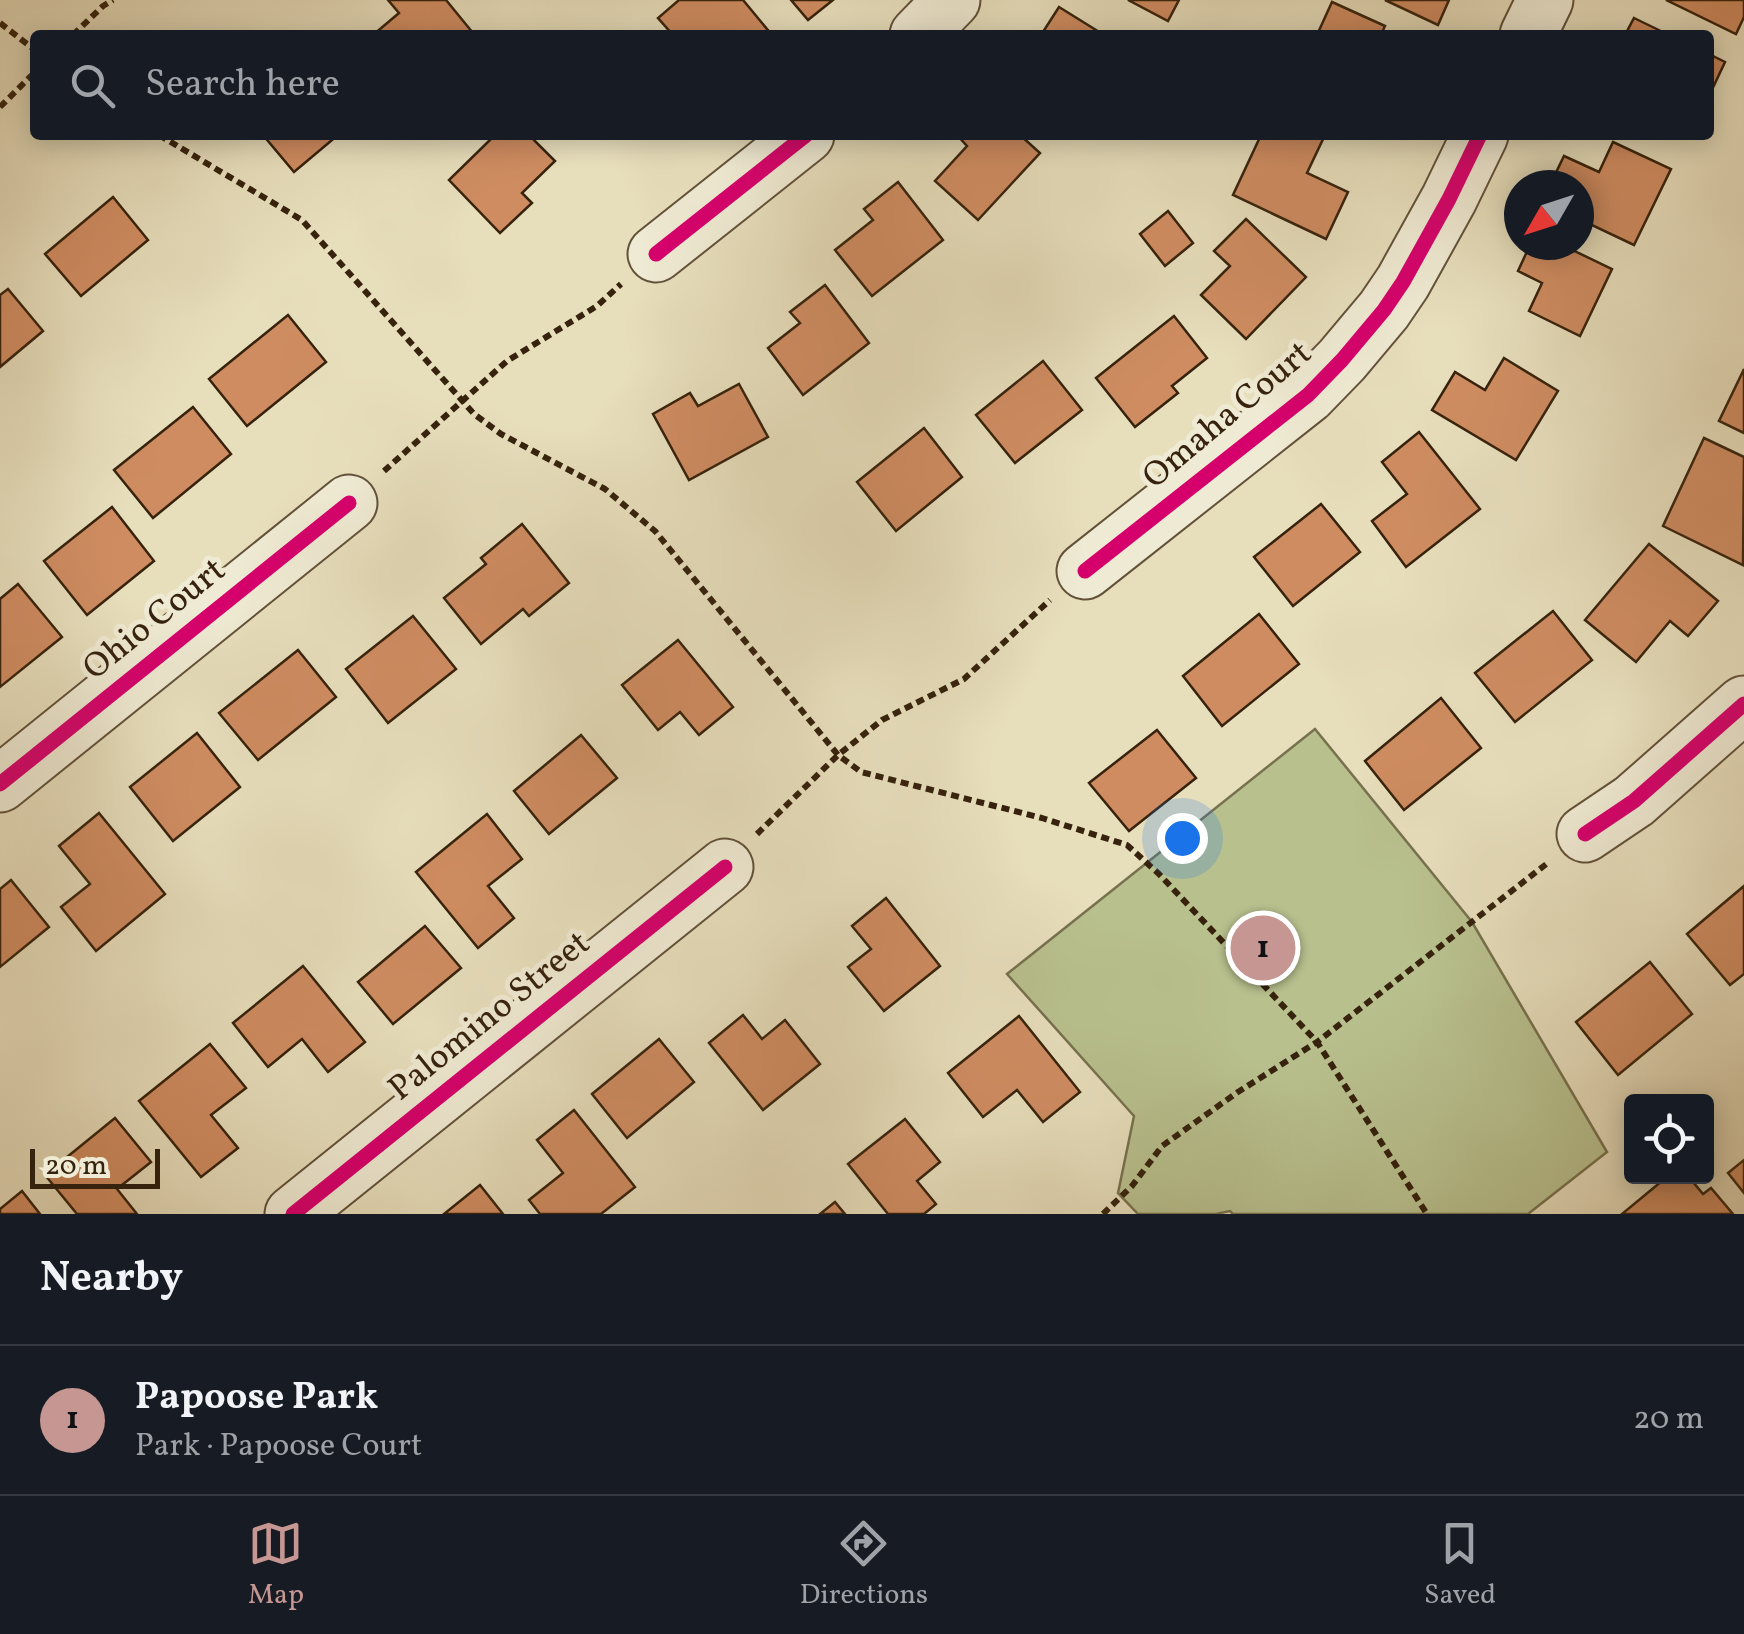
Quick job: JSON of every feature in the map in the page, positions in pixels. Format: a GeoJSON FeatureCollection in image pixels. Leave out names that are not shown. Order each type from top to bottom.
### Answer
{"type":"FeatureCollection","features":[{"type":"Feature","properties":{"kind":"street"},"geometry":{"type":"LineString","coordinates":[[923,30],[952,0]]}},
{"type":"Feature","properties":{"kind":"street"},"geometry":{"type":"LineString","coordinates":[[1530,30],[1544,0]]}},
{"type":"Feature","properties":{"kind":"street"},"geometry":{"type":"LineString","coordinates":[[656,254],[800,140]]}},
{"type":"Feature","properties":{"kind":"street","name":"Omaha Court"},"geometry":{"type":"LineString","coordinates":[[1085,571],[1308,395],[1342,360],[1403,282],[1478,140]]}},
{"type":"Feature","properties":{"kind":"street","name":"Ohio Court"},"geometry":{"type":"LineString","coordinates":[[0,784],[348,502]]}},
{"type":"Feature","properties":{"kind":"street"},"geometry":{"type":"LineString","coordinates":[[1585,834],[1634,801],[1744,704]]}},
{"type":"Feature","properties":{"kind":"street","name":"Palomino Street"},"geometry":{"type":"LineString","coordinates":[[292,1214],[725,867]]}},
{"type":"Feature","properties":{"kind":"path"},"geometry":{"type":"LineString","coordinates":[[78,30],[113,0]]}},
{"type":"Feature","properties":{"kind":"path"},"geometry":{"type":"LineString","coordinates":[[0,23],[30,46]]}},
{"type":"Feature","properties":{"kind":"path"},"geometry":{"type":"LineString","coordinates":[[0,107],[30,77]]}},
{"type":"Feature","properties":{"kind":"path"},"geometry":{"type":"LineString","coordinates":[[167,140],[302,220],[474,414],[501,434],[605,489],[654,531],[838,755],[861,772],[1042,818],[1127,845],[1160,874],[1317,1042],[1427,1214]]}},
{"type":"Feature","properties":{"kind":"path"},"geometry":{"type":"LineString","coordinates":[[348,502],[506,361],[597,306],[656,254]]}},
{"type":"Feature","properties":{"kind":"path"},"geometry":{"type":"LineString","coordinates":[[725,867],[838,755],[882,720],[964,679],[1085,571]]}},
{"type":"Feature","properties":{"kind":"path"},"geometry":{"type":"LineString","coordinates":[[1103,1214],[1132,1186],[1162,1146],[1317,1042],[1585,834]]}},
{"type":"Feature","properties":{"kind":"green space"},"geometry":{"type":"Polygon","coordinates":[[[1315,729],[1472,922],[1607,1152],[1528,1214],[1138,1214],[1118,1193],[1134,1116],[1007,974],[1315,729]]]}},
{"type":"Feature","properties":{"kind":"building"},"geometry":{"type":"Polygon","coordinates":[[[388,0],[446,0],[471,30],[379,30],[399,13],[388,0]]]}},
{"type":"Feature","properties":{"kind":"building"},"geometry":{"type":"Polygon","coordinates":[[[679,0],[743,0],[768,30],[669,30],[658,18],[679,0]]]}},
{"type":"Feature","properties":{"kind":"building"},"geometry":{"type":"Polygon","coordinates":[[[791,0],[833,0],[808,20],[791,0]]]}},
{"type":"Feature","properties":{"kind":"building"},"geometry":{"type":"Polygon","coordinates":[[[1128,0],[1179,0],[1168,21],[1128,0]]]}},
{"type":"Feature","properties":{"kind":"building"},"geometry":{"type":"Polygon","coordinates":[[[1385,0],[1449,0],[1438,25],[1385,0]]]}},
{"type":"Feature","properties":{"kind":"building"},"geometry":{"type":"Polygon","coordinates":[[[1666,0],[1744,0],[1744,17],[1736,34],[1666,0]]]}},
{"type":"Feature","properties":{"kind":"building"},"geometry":{"type":"Polygon","coordinates":[[[1332,2],[1385,26],[1383,30],[1319,30],[1332,2]]]}},
{"type":"Feature","properties":{"kind":"building"},"geometry":{"type":"Polygon","coordinates":[[[1059,7],[1096,30],[1044,30],[1059,7]]]}},
{"type":"Feature","properties":{"kind":"building"},"geometry":{"type":"Polygon","coordinates":[[[1634,18],[1659,30],[1628,30],[1634,18]]]}},
{"type":"Feature","properties":{"kind":"building"},"geometry":{"type":"Polygon","coordinates":[[[1714,56],[1725,62],[1714,85],[1714,56]]]}},
{"type":"Feature","properties":{"kind":"building"},"geometry":{"type":"Polygon","coordinates":[[[267,140],[332,140],[294,172],[267,140]]]}},
{"type":"Feature","properties":{"kind":"building"},"geometry":{"type":"Polygon","coordinates":[[[490,140],[534,140],[555,161],[522,193],[532,203],[500,233],[449,180],[490,140]]]}},
{"type":"Feature","properties":{"kind":"building"},"geometry":{"type":"Polygon","coordinates":[[[962,140],[1026,140],[1040,153],[978,220],[935,181],[967,146],[962,140]]]}},
{"type":"Feature","properties":{"kind":"building"},"geometry":{"type":"Polygon","coordinates":[[[1259,140],[1323,140],[1307,173],[1348,192],[1326,239],[1233,195],[1259,140]]]}},
{"type":"Feature","properties":{"kind":"building"},"geometry":{"type":"Polygon","coordinates":[[[1613,142],[1671,169],[1634,245],[1594,226],[1594,170],[1557,170],[1564,156],[1599,172],[1613,142]]]}},
{"type":"Feature","properties":{"kind":"building"},"geometry":{"type":"Polygon","coordinates":[[[898,182],[943,240],[872,296],[835,250],[873,220],[864,209],[898,182]]]}},
{"type":"Feature","properties":{"kind":"building"},"geometry":{"type":"Polygon","coordinates":[[[113,197],[148,240],[81,296],[45,254],[113,197]]]}},
{"type":"Feature","properties":{"kind":"building"},"geometry":{"type":"Polygon","coordinates":[[[1168,211],[1193,243],[1165,266],[1140,234],[1168,211]]]}},
{"type":"Feature","properties":{"kind":"building"},"geometry":{"type":"Polygon","coordinates":[[[1246,219],[1306,277],[1246,339],[1201,295],[1230,266],[1214,251],[1246,219]]]}},
{"type":"Feature","properties":{"kind":"building"},"geometry":{"type":"Polygon","coordinates":[[[1523,260],[1593,260],[1612,269],[1580,336],[1529,311],[1542,283],[1518,271],[1523,260]]]}},
{"type":"Feature","properties":{"kind":"building"},"geometry":{"type":"Polygon","coordinates":[[[825,285],[869,343],[803,395],[768,348],[800,323],[790,312],[825,285]]]}},
{"type":"Feature","properties":{"kind":"building"},"geometry":{"type":"Polygon","coordinates":[[[8,289],[43,331],[0,367],[0,295],[8,289]]]}},
{"type":"Feature","properties":{"kind":"building"},"geometry":{"type":"Polygon","coordinates":[[[288,315],[326,362],[247,426],[209,379],[288,315]]]}},
{"type":"Feature","properties":{"kind":"building"},"geometry":{"type":"Polygon","coordinates":[[[1174,316],[1207,358],[1172,386],[1178,393],[1135,427],[1096,378],[1174,316]]]}},
{"type":"Feature","properties":{"kind":"building"},"geometry":{"type":"Polygon","coordinates":[[[1504,358],[1558,391],[1516,460],[1432,410],[1455,372],[1485,390],[1504,358]]]}},
{"type":"Feature","properties":{"kind":"building"},"geometry":{"type":"Polygon","coordinates":[[[1043,361],[1082,410],[1015,463],[976,415],[1043,361]]]}},
{"type":"Feature","properties":{"kind":"building"},"geometry":{"type":"Polygon","coordinates":[[[1744,369],[1744,433],[1719,421],[1744,369]]]}},
{"type":"Feature","properties":{"kind":"building"},"geometry":{"type":"Polygon","coordinates":[[[739,384],[768,437],[689,480],[653,414],[690,393],[698,406],[739,384]]]}},
{"type":"Feature","properties":{"kind":"building"},"geometry":{"type":"Polygon","coordinates":[[[193,407],[231,454],[153,518],[114,470],[193,407]]]}},
{"type":"Feature","properties":{"kind":"building"},"geometry":{"type":"Polygon","coordinates":[[[924,428],[962,477],[896,531],[857,482],[924,428]]]}},
{"type":"Feature","properties":{"kind":"building"},"geometry":{"type":"Polygon","coordinates":[[[1419,432],[1480,509],[1406,567],[1372,521],[1407,494],[1382,462],[1419,432]]]}},
{"type":"Feature","properties":{"kind":"building"},"geometry":{"type":"Polygon","coordinates":[[[1704,438],[1744,457],[1743,565],[1663,526],[1704,438]]]}},
{"type":"Feature","properties":{"kind":"building"},"geometry":{"type":"Polygon","coordinates":[[[1321,504],[1360,552],[1293,606],[1254,557],[1321,504]]]}},
{"type":"Feature","properties":{"kind":"building"},"geometry":{"type":"Polygon","coordinates":[[[112,507],[154,561],[87,615],[44,561],[112,507]]]}},
{"type":"Feature","properties":{"kind":"building"},"geometry":{"type":"Polygon","coordinates":[[[522,524],[569,583],[529,616],[523,609],[481,644],[444,598],[486,564],[481,558],[522,524]]]}},
{"type":"Feature","properties":{"kind":"building"},"geometry":{"type":"Polygon","coordinates":[[[1649,544],[1718,601],[1688,636],[1670,621],[1636,662],[1585,620],[1649,544]]]}},
{"type":"Feature","properties":{"kind":"building"},"geometry":{"type":"Polygon","coordinates":[[[18,584],[62,637],[0,687],[0,599],[18,584]]]}},
{"type":"Feature","properties":{"kind":"building"},"geometry":{"type":"Polygon","coordinates":[[[1553,611],[1592,660],[1515,722],[1475,673],[1553,611]]]}},
{"type":"Feature","properties":{"kind":"building"},"geometry":{"type":"Polygon","coordinates":[[[1259,614],[1299,664],[1222,726],[1183,676],[1259,614]]]}},
{"type":"Feature","properties":{"kind":"building"},"geometry":{"type":"Polygon","coordinates":[[[413,616],[456,669],[388,723],[346,669],[413,616]]]}},
{"type":"Feature","properties":{"kind":"building"},"geometry":{"type":"Polygon","coordinates":[[[678,640],[733,707],[699,735],[680,712],[658,730],[622,685],[678,640]]]}},
{"type":"Feature","properties":{"kind":"building"},"geometry":{"type":"Polygon","coordinates":[[[298,650],[336,697],[258,760],[219,713],[298,650]]]}},
{"type":"Feature","properties":{"kind":"building"},"geometry":{"type":"Polygon","coordinates":[[[1441,698],[1481,748],[1404,810],[1365,761],[1441,698]]]}},
{"type":"Feature","properties":{"kind":"building"},"geometry":{"type":"Polygon","coordinates":[[[1157,730],[1196,778],[1129,831],[1089,783],[1157,730]]]}},
{"type":"Feature","properties":{"kind":"building"},"geometry":{"type":"Polygon","coordinates":[[[197,733],[240,787],[173,841],[130,787],[197,733]]]}},
{"type":"Feature","properties":{"kind":"building"},"geometry":{"type":"Polygon","coordinates":[[[581,735],[617,778],[549,834],[514,791],[581,735]]]}},
{"type":"Feature","properties":{"kind":"building"},"geometry":{"type":"Polygon","coordinates":[[[99,813],[165,894],[96,951],[61,907],[90,884],[59,846],[99,813]]]}},
{"type":"Feature","properties":{"kind":"building"},"geometry":{"type":"Polygon","coordinates":[[[487,814],[522,859],[488,886],[514,918],[478,948],[416,872],[487,814]]]}},
{"type":"Feature","properties":{"kind":"building"},"geometry":{"type":"Polygon","coordinates":[[[11,880],[49,927],[0,967],[0,889],[11,880]]]}},
{"type":"Feature","properties":{"kind":"building"},"geometry":{"type":"Polygon","coordinates":[[[1744,886],[1744,974],[1730,985],[1687,934],[1744,886]]]}},
{"type":"Feature","properties":{"kind":"building"},"geometry":{"type":"Polygon","coordinates":[[[886,898],[940,966],[884,1011],[848,967],[871,949],[852,926],[886,898]]]}},
{"type":"Feature","properties":{"kind":"building"},"geometry":{"type":"Polygon","coordinates":[[[425,926],[461,968],[393,1024],[358,982],[425,926]]]}},
{"type":"Feature","properties":{"kind":"building"},"geometry":{"type":"Polygon","coordinates":[[[1650,962],[1692,1014],[1618,1075],[1576,1022],[1650,962]]]}},
{"type":"Feature","properties":{"kind":"building"},"geometry":{"type":"Polygon","coordinates":[[[303,966],[365,1042],[328,1072],[302,1039],[268,1067],[233,1023],[303,966]]]}},
{"type":"Feature","properties":{"kind":"building"},"geometry":{"type":"Polygon","coordinates":[[[743,1015],[762,1039],[785,1020],[820,1064],[763,1110],[709,1043],[743,1015]]]}},
{"type":"Feature","properties":{"kind":"building"},"geometry":{"type":"Polygon","coordinates":[[[1019,1016],[1080,1092],[1043,1122],[1017,1090],[983,1117],[948,1073],[1019,1016]]]}},
{"type":"Feature","properties":{"kind":"building"},"geometry":{"type":"Polygon","coordinates":[[[659,1039],[694,1082],[627,1138],[592,1094],[659,1039]]]}},
{"type":"Feature","properties":{"kind":"building"},"geometry":{"type":"Polygon","coordinates":[[[210,1044],[246,1088],[211,1115],[238,1148],[201,1177],[139,1101],[210,1044]]]}},
{"type":"Feature","properties":{"kind":"building"},"geometry":{"type":"Polygon","coordinates":[[[574,1110],[635,1187],[601,1214],[540,1214],[529,1200],[563,1173],[537,1140],[574,1110]]]}},
{"type":"Feature","properties":{"kind":"building"},"geometry":{"type":"Polygon","coordinates":[[[115,1118],[151,1162],[117,1189],[137,1214],[77,1214],[45,1175],[115,1118]]]}},
{"type":"Feature","properties":{"kind":"building"},"geometry":{"type":"Polygon","coordinates":[[[905,1119],[940,1162],[917,1181],[936,1204],[924,1214],[888,1214],[848,1164],[905,1119]]]}},
{"type":"Feature","properties":{"kind":"building"},"geometry":{"type":"Polygon","coordinates":[[[1744,1160],[1744,1193],[1728,1173],[1744,1160]]]}},
{"type":"Feature","properties":{"kind":"building"},"geometry":{"type":"Polygon","coordinates":[[[1658,1184],[1695,1184],[1703,1194],[1711,1188],[1733,1214],[1622,1214],[1658,1184]]]}},
{"type":"Feature","properties":{"kind":"building"},"geometry":{"type":"Polygon","coordinates":[[[480,1185],[503,1214],[444,1214],[480,1185]]]}},
{"type":"Feature","properties":{"kind":"building"},"geometry":{"type":"Polygon","coordinates":[[[22,1191],[40,1214],[0,1214],[0,1209],[22,1191]]]}},
{"type":"Feature","properties":{"kind":"building"},"geometry":{"type":"Polygon","coordinates":[[[835,1202],[845,1214],[820,1214],[835,1202]]]}},
{"type":"Feature","properties":{"kind":"cycle path"},"geometry":{"type":"LineString","coordinates":[[656,254],[800,140]]}},
{"type":"Feature","properties":{"kind":"cycle path"},"geometry":{"type":"LineString","coordinates":[[1085,571],[1308,395],[1342,360],[1403,282],[1478,140]]}},
{"type":"Feature","properties":{"kind":"cycle path"},"geometry":{"type":"LineString","coordinates":[[0,784],[349,503]]}},
{"type":"Feature","properties":{"kind":"cycle path"},"geometry":{"type":"LineString","coordinates":[[1585,834],[1634,801],[1744,704]]}},
{"type":"Feature","properties":{"kind":"cycle path"},"geometry":{"type":"LineString","coordinates":[[293,1214],[725,867]]}},
{"type":"Feature","properties":{"kind":"place","name":"Papoose Park"},"geometry":{"type":"Point","coordinates":[1263,948]}}]}
